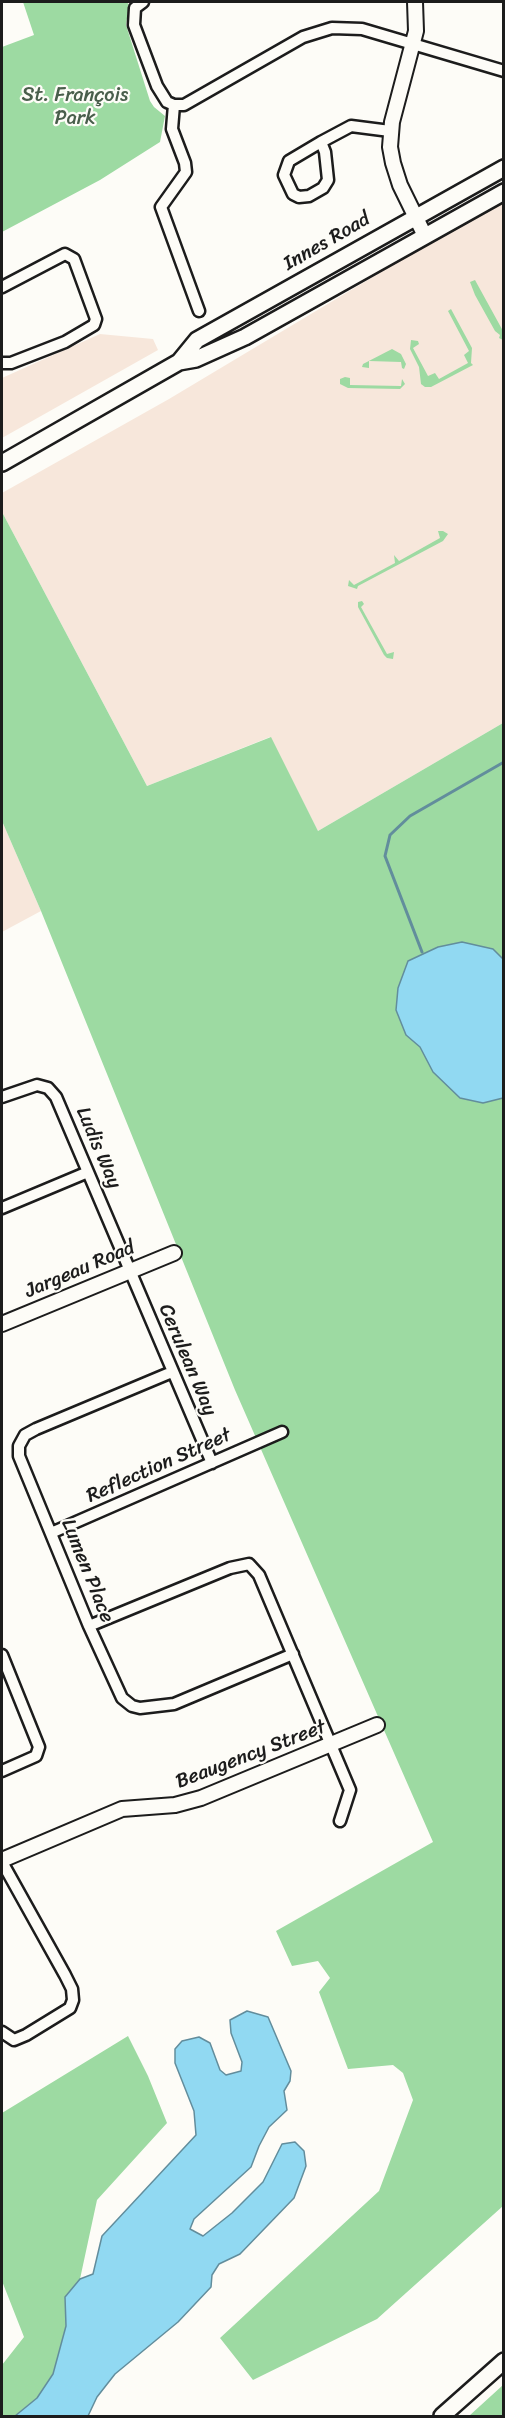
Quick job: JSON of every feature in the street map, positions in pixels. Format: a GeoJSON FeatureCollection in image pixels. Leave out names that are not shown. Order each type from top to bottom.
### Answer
{"type":"FeatureCollection","features":[{"type":"Feature","properties":{"kind":"main road","name":"Innes Road"},"geometry":{"type":"LineString","coordinates":[[180,362],[197,340],[504,168]]}},
{"type":"Feature","properties":{"kind":"main road","name":"Innes Road"},"geometry":{"type":"LineString","coordinates":[[2,463],[180,362],[204,356],[245,337],[424,234],[504,192]]}},
{"type":"Feature","properties":{"kind":"main road"},"geometry":{"type":"LineString","coordinates":[[442,2416],[504,2361]]}},
{"type":"Feature","properties":{"kind":"street"},"geometry":{"type":"LineString","coordinates":[[143,2],[135,8],[134,26],[157,86],[167,102],[174,105],[184,105],[303,38],[320,31],[353,28],[504,71]]}},
{"type":"Feature","properties":{"kind":"street"},"geometry":{"type":"LineString","coordinates":[[415,2],[417,18],[414,44],[390,130],[393,163],[400,185],[424,234]]}},
{"type":"Feature","properties":{"kind":"street"},"geometry":{"type":"LineString","coordinates":[[174,105],[172,129],[185,163],[186,172],[161,207],[199,311]]}},
{"type":"Feature","properties":{"kind":"street"},"geometry":{"type":"LineString","coordinates":[[321,142],[325,152],[328,180],[323,188],[309,196],[299,197],[293,194],[284,175],[289,161],[321,142],[351,126],[390,130]]}},
{"type":"Feature","properties":{"kind":"street"},"geometry":{"type":"LineString","coordinates":[[2,287],[65,254],[74,259],[96,319],[94,325],[65,342],[7,364],[2,363]]}},
{"type":"Feature","properties":{"kind":"street","name":"Ludis Way"},"geometry":{"type":"LineString","coordinates":[[2,1097],[32,1086],[43,1086],[50,1089],[59,1103],[129,1270]]}},
{"type":"Feature","properties":{"kind":"street"},"geometry":{"type":"LineString","coordinates":[[2,1208],[88,1172]]}},
{"type":"Feature","properties":{"kind":"street","name":"Jargeau Road"},"geometry":{"type":"LineString","coordinates":[[2,1324],[174,1252]]}},
{"type":"Feature","properties":{"kind":"street","name":"Cerulean Way"},"geometry":{"type":"LineString","coordinates":[[129,1270],[212,1463]]}},
{"type":"Feature","properties":{"kind":"street","name":"Lumen Place"},"geometry":{"type":"LineString","coordinates":[[172,1372],[36,1429],[21,1441],[19,1456],[89,1626],[122,1698],[132,1706],[140,1708],[174,1704],[293,1654]]}},
{"type":"Feature","properties":{"kind":"street","name":"Reflection Street"},"geometry":{"type":"LineString","coordinates":[[51,1533],[282,1432]]}},
{"type":"Feature","properties":{"kind":"street"},"geometry":{"type":"LineString","coordinates":[[89,1626],[230,1568],[249,1564],[259,1575],[350,1790],[340,1821]]}},
{"type":"Feature","properties":{"kind":"street"},"geometry":{"type":"LineString","coordinates":[[2,1655],[6,1680],[39,1747],[36,1756],[2,1771]]}},
{"type":"Feature","properties":{"kind":"street","name":"Beaugency Street"},"geometry":{"type":"LineString","coordinates":[[2,1861],[122,1809],[175,1805],[201,1798],[377,1725]]}},
{"type":"Feature","properties":{"kind":"street"},"geometry":{"type":"LineString","coordinates":[[2,1861],[72,1989],[70,2008],[26,2036],[14,2040],[2,2032]]}},
{"type":"Feature","properties":{"kind":"shaded area"},"geometry":{"type":"Polygon","coordinates":[[[503,199],[503,723],[318,831],[270,737],[147,786],[2,512],[2,493],[169,399],[503,199]]]}},
{"type":"Feature","properties":{"kind":"shaded area"},"geometry":{"type":"Polygon","coordinates":[[[100,334],[153,339],[158,350],[2,438],[2,378],[100,334]]]}},
{"type":"Feature","properties":{"kind":"shaded area"},"geometry":{"type":"Polygon","coordinates":[[[2,821],[41,911],[2,932],[2,821]]]}},
{"type":"Feature","properties":{"kind":"green space","name":"St. François Park"},"geometry":{"type":"Polygon","coordinates":[[[23,2],[127,2],[129,5],[126,25],[150,101],[165,116],[160,142],[100,180],[2,232],[2,47],[34,35],[23,2]]]}},
{"type":"Feature","properties":{"kind":"green space"},"geometry":{"type":"Polygon","coordinates":[[[475,280],[503,331],[503,340],[499,338],[500,335],[495,331],[475,295],[470,282],[475,280]]]}},
{"type":"Feature","properties":{"kind":"green space"},"geometry":{"type":"Polygon","coordinates":[[[451,309],[472,348],[471,363],[473,365],[431,387],[425,387],[421,384],[419,367],[410,349],[411,340],[418,341],[419,344],[413,348],[428,376],[435,373],[439,379],[468,363],[464,355],[469,351],[448,311],[451,309]]]}},
{"type":"Feature","properties":{"kind":"green space"},"geometry":{"type":"Polygon","coordinates":[[[392,349],[401,354],[406,364],[404,369],[401,362],[369,361],[369,368],[362,367],[363,364],[392,349]]]}},
{"type":"Feature","properties":{"kind":"green space"},"geometry":{"type":"Polygon","coordinates":[[[350,378],[350,385],[401,386],[402,379],[405,384],[400,389],[348,388],[340,384],[340,379],[350,378]]]}},
{"type":"Feature","properties":{"kind":"green space"},"geometry":{"type":"Polygon","coordinates":[[[2,512],[147,786],[271,737],[318,831],[503,723],[503,2206],[377,2319],[253,2380],[220,2338],[379,2191],[413,2100],[403,2073],[393,2065],[348,2069],[319,1992],[330,1978],[318,1961],[292,1966],[276,1931],[433,1842],[235,1390],[41,911],[2,821],[2,512]]]}},
{"type":"Feature","properties":{"kind":"green space"},"geometry":{"type":"Polygon","coordinates":[[[438,531],[448,534],[443,541],[358,586],[357,589],[348,586],[349,580],[354,585],[395,563],[394,555],[399,561],[440,538],[438,531]]]}},
{"type":"Feature","properties":{"kind":"green space"},"geometry":{"type":"Polygon","coordinates":[[[362,601],[364,604],[361,607],[387,654],[394,652],[393,659],[384,655],[358,607],[358,602],[362,601]]]}},
{"type":"Feature","properties":{"kind":"green space"},"geometry":{"type":"Polygon","coordinates":[[[128,2036],[148,2076],[167,2123],[97,2200],[80,2279],[65,2297],[66,2326],[53,2374],[37,2398],[15,2416],[2,2416],[2,2365],[24,2337],[2,2281],[2,2113],[128,2036]]]}},
{"type":"Feature","properties":{"kind":"green space"},"geometry":{"type":"Polygon","coordinates":[[[503,2385],[503,2416],[469,2416],[503,2385]]]}},
{"type":"Feature","properties":{"kind":"water"},"geometry":{"type":"Polygon","coordinates":[[[462,942],[493,949],[503,959],[503,1098],[483,1103],[460,1098],[433,1072],[420,1047],[406,1035],[396,1010],[398,988],[408,961],[438,947],[462,942]]]}},
{"type":"Feature","properties":{"kind":"water"},"geometry":{"type":"Polygon","coordinates":[[[247,2011],[268,2017],[291,2071],[290,2081],[284,2091],[287,2110],[269,2127],[251,2167],[194,2219],[190,2229],[203,2236],[232,2213],[263,2182],[282,2144],[295,2142],[304,2151],[306,2166],[294,2198],[240,2254],[219,2264],[212,2275],[211,2287],[178,2322],[115,2374],[97,2397],[88,2416],[15,2416],[37,2398],[53,2374],[66,2326],[65,2297],[80,2279],[93,2274],[102,2236],[196,2135],[194,2111],[175,2063],[175,2049],[182,2041],[199,2037],[210,2043],[220,2070],[226,2075],[241,2071],[242,2062],[231,2033],[230,2020],[247,2011]]]}},
{"type":"Feature","properties":{"kind":"waterway"},"geometry":{"type":"LineString","coordinates":[[422,952],[385,856],[390,835],[410,816],[504,762]]}}]}
